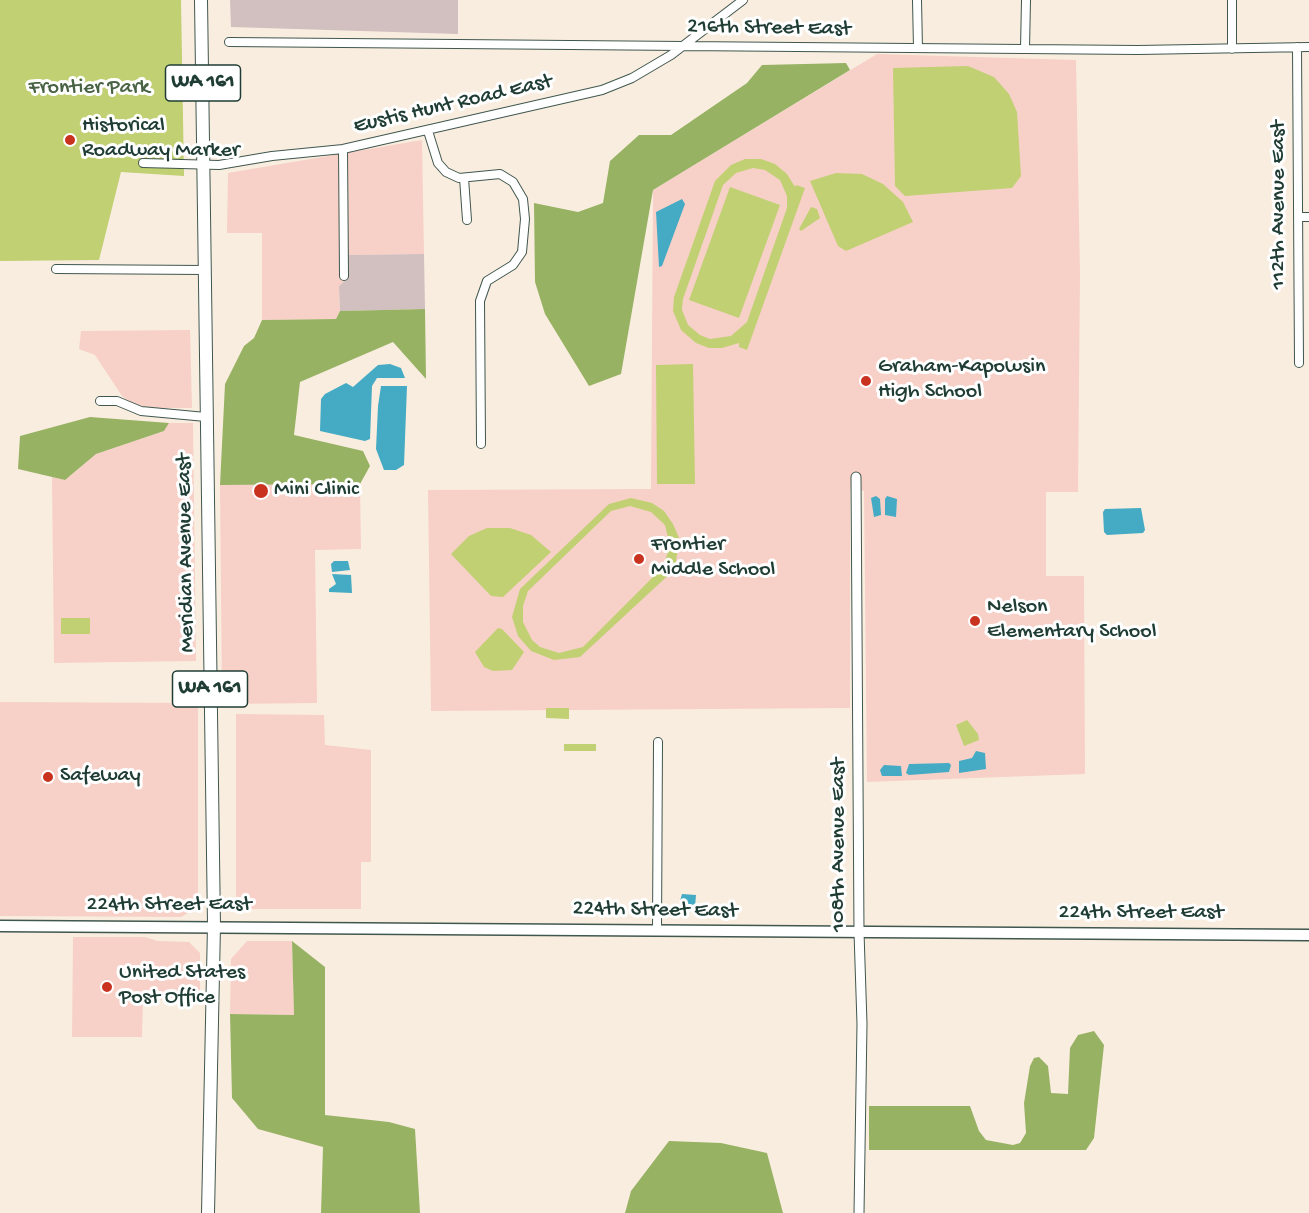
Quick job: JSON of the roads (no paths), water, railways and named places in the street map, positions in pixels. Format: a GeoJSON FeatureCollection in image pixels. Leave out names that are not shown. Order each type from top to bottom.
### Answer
{"type":"FeatureCollection","features":[{"type":"Feature","properties":{"kind":"main road","name":"Meridian Avenue East"},"geometry":{"type":"LineString","coordinates":[[201,0],[214,925],[208,1213]]}},
{"type":"Feature","properties":{"kind":"main road","name":"224th Street East"},"geometry":{"type":"LineString","coordinates":[[0,926],[214,925],[1309,935]]}},
{"type":"Feature","properties":{"kind":"street","name":"Eustis Hunt Road East"},"geometry":{"type":"LineString","coordinates":[[143,163],[204,165],[343,149],[602,90],[643,73],[743,0]]}},
{"type":"Feature","properties":{"kind":"street"},"geometry":{"type":"LineString","coordinates":[[917,0],[918,48]]}},
{"type":"Feature","properties":{"kind":"street"},"geometry":{"type":"LineString","coordinates":[[1025,49],[1026,0]]}},
{"type":"Feature","properties":{"kind":"street"},"geometry":{"type":"LineString","coordinates":[[1232,0],[1232,49]]}},
{"type":"Feature","properties":{"kind":"street","name":"216th Street East"},"geometry":{"type":"LineString","coordinates":[[229,42],[1025,49],[1309,47]]}},
{"type":"Feature","properties":{"kind":"street","name":"112th Avenue East"},"geometry":{"type":"LineString","coordinates":[[1297,47],[1299,363]]}},
{"type":"Feature","properties":{"kind":"street"},"geometry":{"type":"LineString","coordinates":[[428,131],[438,163],[446,172],[464,178],[492,173],[513,182],[523,199],[525,219],[523,245],[518,259],[492,276],[482,293],[481,444]]}},
{"type":"Feature","properties":{"kind":"street"},"geometry":{"type":"LineString","coordinates":[[343,149],[344,276]]}},
{"type":"Feature","properties":{"kind":"street"},"geometry":{"type":"LineString","coordinates":[[464,178],[468,220]]}},
{"type":"Feature","properties":{"kind":"street"},"geometry":{"type":"LineString","coordinates":[[1298,217],[1309,217]]}},
{"type":"Feature","properties":{"kind":"street"},"geometry":{"type":"LineString","coordinates":[[56,268],[205,270]]}},
{"type":"Feature","properties":{"kind":"street"},"geometry":{"type":"LineString","coordinates":[[100,400],[117,401],[141,411],[206,417]]}},
{"type":"Feature","properties":{"kind":"street","name":"108th Avenue East"},"geometry":{"type":"LineString","coordinates":[[856,477],[862,1050],[859,1213]]}},
{"type":"Feature","properties":{"kind":"street"},"geometry":{"type":"LineString","coordinates":[[657,930],[658,742]]}},
{"type":"Feature","properties":{"kind":"water"},"geometry":{"type":"Polygon","coordinates":[[[682,199],[685,204],[662,266],[659,267],[656,212],[682,199]]]}},
{"type":"Feature","properties":{"kind":"water"},"geometry":{"type":"Polygon","coordinates":[[[390,364],[401,368],[405,378],[377,378],[372,386],[370,439],[365,441],[320,431],[321,399],[325,394],[346,383],[353,387],[378,365],[390,364]]]}},
{"type":"Feature","properties":{"kind":"water"},"geometry":{"type":"Polygon","coordinates":[[[381,386],[407,386],[404,465],[396,470],[384,470],[376,449],[381,386]]]}},
{"type":"Feature","properties":{"kind":"water"},"geometry":{"type":"Polygon","coordinates":[[[876,496],[880,499],[881,515],[874,517],[871,498],[876,496]]]}},
{"type":"Feature","properties":{"kind":"water"},"geometry":{"type":"Polygon","coordinates":[[[887,496],[897,499],[896,517],[885,515],[887,496]]]}},
{"type":"Feature","properties":{"kind":"water"},"geometry":{"type":"Polygon","coordinates":[[[1141,508],[1145,530],[1143,533],[1107,535],[1104,532],[1103,512],[1105,509],[1141,508]]]}},
{"type":"Feature","properties":{"kind":"water"},"geometry":{"type":"Polygon","coordinates":[[[334,561],[348,561],[350,570],[332,572],[331,564],[334,561]]]}},
{"type":"Feature","properties":{"kind":"water"},"geometry":{"type":"Polygon","coordinates":[[[332,574],[351,575],[352,593],[329,592],[329,589],[336,584],[332,574]]]}},
{"type":"Feature","properties":{"kind":"water"},"geometry":{"type":"Polygon","coordinates":[[[976,751],[985,753],[986,769],[959,773],[959,761],[972,758],[976,751]]]}},
{"type":"Feature","properties":{"kind":"water"},"geometry":{"type":"Polygon","coordinates":[[[949,763],[951,765],[949,772],[909,775],[906,773],[909,764],[949,763]]]}},
{"type":"Feature","properties":{"kind":"water"},"geometry":{"type":"Polygon","coordinates":[[[884,765],[901,766],[902,776],[882,776],[880,770],[884,765]]]}},
{"type":"Feature","properties":{"kind":"water"},"geometry":{"type":"Polygon","coordinates":[[[682,894],[696,895],[695,907],[689,908],[688,902],[680,901],[682,894]]]}},
{"type":"Feature","properties":{"kind":"place","name":"Historical Roadway Marker"},"geometry":{"type":"Point","coordinates":[70,140]}},
{"type":"Feature","properties":{"kind":"place","name":"Graham-Kapowsin High School"},"geometry":{"type":"Point","coordinates":[866,381]}},
{"type":"Feature","properties":{"kind":"place","name":"Mini Clinic"},"geometry":{"type":"Point","coordinates":[261,491]}},
{"type":"Feature","properties":{"kind":"place","name":"Frontier Middle School"},"geometry":{"type":"Point","coordinates":[639,559]}},
{"type":"Feature","properties":{"kind":"place","name":"Nelson Elementary School"},"geometry":{"type":"Point","coordinates":[975,621]}},
{"type":"Feature","properties":{"kind":"place","name":"Safeway"},"geometry":{"type":"Point","coordinates":[48,777]}},
{"type":"Feature","properties":{"kind":"place","name":"United States Post Office"},"geometry":{"type":"Point","coordinates":[107,987]}},
{"type":"Feature","properties":{"kind":"park label","name":"Frontier Park"},"geometry":{"type":"Point","coordinates":[89,89]}}]}
